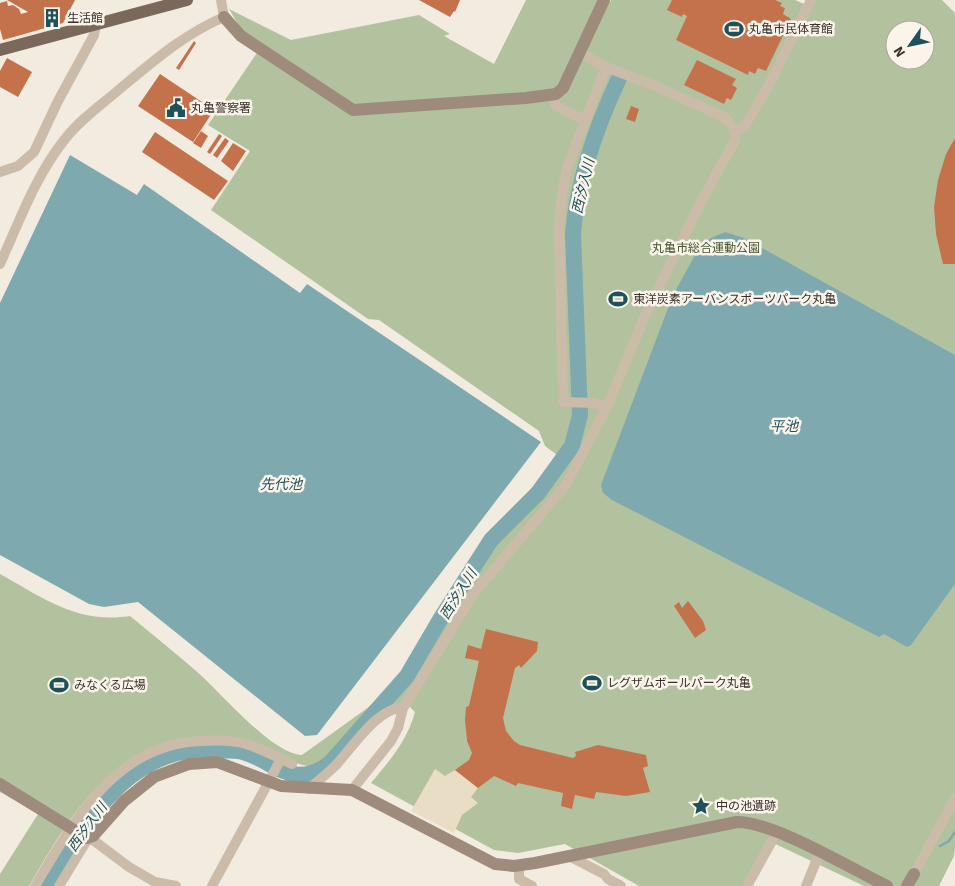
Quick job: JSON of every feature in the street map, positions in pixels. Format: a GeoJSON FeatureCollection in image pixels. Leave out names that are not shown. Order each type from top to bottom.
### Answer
{"type":"FeatureCollection","features":[{"type":"Feature","properties":{"kind":"main road"},"geometry":{"type":"LineString","coordinates":[[0,50],[96,24],[160,3],[186,0]]}},
{"type":"Feature","properties":{"kind":"street"},"geometry":{"type":"LineString","coordinates":[[221,0],[224,17],[241,36],[353,110],[552,94],[562,88],[604,0]]}},
{"type":"Feature","properties":{"kind":"street"},"geometry":{"type":"LineString","coordinates":[[734,131],[744,127],[762,97],[811,0]]}},
{"type":"Feature","properties":{"kind":"street"},"geometry":{"type":"LineString","coordinates":[[0,264],[42,175],[64,139],[80,122],[161,54],[189,34],[224,17]]}},
{"type":"Feature","properties":{"kind":"street"},"geometry":{"type":"LineString","coordinates":[[0,172],[18,166],[34,152],[58,101],[94,35],[96,24]]}},
{"type":"Feature","properties":{"kind":"street"},"geometry":{"type":"LineString","coordinates":[[352,790],[391,741],[398,728],[403,708],[474,593],[566,486],[607,407],[644,318],[700,204],[734,146],[734,131],[726,118],[658,87],[606,67],[580,53]]}},
{"type":"Feature","properties":{"kind":"street"},"geometry":{"type":"LineString","coordinates":[[606,67],[584,120],[566,172],[560,219],[563,402],[594,403],[607,407]]}},
{"type":"Feature","properties":{"kind":"street"},"geometry":{"type":"LineString","coordinates":[[552,94],[556,106],[584,120]]}},
{"type":"Feature","properties":{"kind":"street"},"geometry":{"type":"LineString","coordinates":[[309,789],[334,766],[377,719],[394,707],[403,708]]}},
{"type":"Feature","properties":{"kind":"street"},"geometry":{"type":"LineString","coordinates":[[35,886],[69,828],[102,788],[130,764],[169,745],[217,740],[236,742],[246,744],[292,764]]}},
{"type":"Feature","properties":{"kind":"street"},"geometry":{"type":"LineString","coordinates":[[212,886],[281,759]]}},
{"type":"Feature","properties":{"kind":"street"},"geometry":{"type":"LineString","coordinates":[[59,886],[88,837],[143,785],[165,771],[204,761],[217,762],[309,789],[352,790],[494,864],[519,866],[736,822],[755,823],[820,852],[887,886]]}},
{"type":"Feature","properties":{"kind":"street"},"geometry":{"type":"LineString","coordinates":[[0,784],[69,828],[88,837],[129,867],[155,882],[176,886]]}},
{"type":"Feature","properties":{"kind":"street"},"geometry":{"type":"LineString","coordinates":[[907,886],[955,798]]}},
{"type":"Feature","properties":{"kind":"street"},"geometry":{"type":"LineString","coordinates":[[747,886],[777,832]]}},
{"type":"Feature","properties":{"kind":"street"},"geometry":{"type":"LineString","coordinates":[[806,886],[820,852]]}},
{"type":"Feature","properties":{"kind":"street"},"geometry":{"type":"LineString","coordinates":[[569,856],[604,874],[608,879],[621,886]]}},
{"type":"Feature","properties":{"kind":"street"},"geometry":{"type":"LineString","coordinates":[[519,866],[517,883],[532,886]]}},
{"type":"Feature","properties":{"kind":"green space","name":"丸亀市総合運動公園"},"geometry":{"type":"Polygon","coordinates":[[[526,0],[607,0],[610,2],[611,0],[795,0],[811,7],[815,0],[942,0],[955,13],[955,847],[954,856],[939,886],[864,886],[769,841],[743,886],[639,886],[565,844],[518,853],[494,850],[371,783],[397,750],[412,722],[415,712],[409,706],[383,717],[333,772],[285,760],[225,738],[170,743],[143,753],[118,768],[97,787],[60,834],[29,886],[0,886],[0,874],[38,814],[0,792],[0,574],[46,600],[77,613],[93,616],[130,616],[195,670],[261,733],[290,752],[302,755],[405,681],[496,542],[511,526],[560,457],[545,446],[539,431],[379,320],[368,319],[211,210],[250,151],[208,125],[263,44],[242,31],[229,9],[291,40],[419,15],[450,34],[444,36],[494,64],[526,0]]]}},
{"type":"Feature","properties":{"kind":"shaded area"},"geometry":{"type":"Polygon","coordinates":[[[435,769],[445,776],[455,770],[478,788],[471,797],[478,803],[462,815],[454,833],[411,811],[435,769]]]}},
{"type":"Feature","properties":{"kind":"water","name":"先代池"},"geometry":{"type":"Polygon","coordinates":[[[70,155],[137,195],[144,184],[300,293],[307,284],[541,442],[317,735],[305,736],[138,602],[104,607],[89,604],[0,555],[0,303],[70,155]]]}},
{"type":"Feature","properties":{"kind":"water","name":"平池"},"geometry":{"type":"Polygon","coordinates":[[[725,232],[744,238],[955,355],[955,584],[911,645],[907,647],[884,634],[879,637],[612,500],[603,493],[601,485],[673,295],[694,257],[703,245],[711,238],[725,232]]]}},
{"type":"Feature","properties":{"kind":"building"},"geometry":{"type":"Polygon","coordinates":[[[7,0],[75,0],[63,23],[3,40],[0,29],[0,3],[7,1],[8,6],[13,5],[19,9],[21,14],[28,12],[7,0]]]}},
{"type":"Feature","properties":{"kind":"building"},"geometry":{"type":"Polygon","coordinates":[[[419,0],[460,0],[455,12],[450,17],[419,0]]]}},
{"type":"Feature","properties":{"kind":"building","name":"丸亀市民体育館"},"geometry":{"type":"Polygon","coordinates":[[[672,0],[775,0],[782,3],[780,6],[785,8],[783,14],[791,19],[766,71],[758,68],[755,74],[749,71],[748,75],[676,40],[687,16],[683,14],[682,17],[667,10],[672,0]]]}},
{"type":"Feature","properties":{"kind":"building"},"geometry":{"type":"Polygon","coordinates":[[[194,41],[196,43],[179,70],[176,68],[194,41]]]}},
{"type":"Feature","properties":{"kind":"building"},"geometry":{"type":"Polygon","coordinates":[[[7,58],[32,72],[18,97],[0,87],[0,71],[7,58]]]}},
{"type":"Feature","properties":{"kind":"building"},"geometry":{"type":"Polygon","coordinates":[[[697,60],[736,79],[732,85],[737,88],[731,100],[727,98],[724,104],[684,85],[697,60]]]}},
{"type":"Feature","properties":{"kind":"building","name":"丸亀警察署"},"geometry":{"type":"Polygon","coordinates":[[[160,74],[214,110],[193,142],[138,106],[160,74]]]}},
{"type":"Feature","properties":{"kind":"building"},"geometry":{"type":"Polygon","coordinates":[[[631,106],[639,109],[635,122],[626,119],[631,106]]]}},
{"type":"Feature","properties":{"kind":"building"},"geometry":{"type":"Polygon","coordinates":[[[201,131],[208,136],[201,148],[193,143],[201,131]]]}},
{"type":"Feature","properties":{"kind":"building"},"geometry":{"type":"Polygon","coordinates":[[[155,132],[228,181],[214,200],[142,152],[155,132]]]}},
{"type":"Feature","properties":{"kind":"building"},"geometry":{"type":"Polygon","coordinates":[[[219,134],[222,136],[210,154],[207,152],[219,134]]]}},
{"type":"Feature","properties":{"kind":"building"},"geometry":{"type":"Polygon","coordinates":[[[225,138],[229,141],[217,158],[213,155],[225,138]]]}},
{"type":"Feature","properties":{"kind":"building"},"geometry":{"type":"Polygon","coordinates":[[[955,138],[955,264],[943,264],[936,234],[934,207],[938,180],[946,154],[955,138]]]}},
{"type":"Feature","properties":{"kind":"building"},"geometry":{"type":"Polygon","coordinates":[[[233,143],[246,151],[233,171],[221,161],[233,143]]]}},
{"type":"Feature","properties":{"kind":"building"},"geometry":{"type":"Polygon","coordinates":[[[688,601],[703,621],[706,630],[695,638],[674,606],[679,602],[682,608],[688,601]]]}},
{"type":"Feature","properties":{"kind":"building"},"geometry":{"type":"Polygon","coordinates":[[[486,629],[538,642],[537,651],[521,668],[519,665],[515,668],[503,718],[506,731],[514,741],[520,745],[573,758],[576,756],[575,752],[598,745],[646,755],[648,766],[643,768],[650,792],[626,796],[596,792],[594,799],[575,795],[572,809],[561,806],[563,793],[518,783],[516,786],[494,776],[478,788],[455,770],[469,760],[472,753],[467,741],[465,720],[466,707],[469,706],[479,661],[465,658],[468,645],[481,649],[486,629]]]}},
{"type":"Feature","properties":{"kind":"waterway","name":"西汐入川"},"geometry":{"type":"LineString","coordinates":[[47,886],[78,836],[115,790],[137,772],[161,758],[189,751],[238,751],[255,756],[285,772],[295,774],[317,771],[330,763],[407,676],[441,618],[491,540],[538,493],[572,446],[580,415],[573,234],[575,214],[589,153],[620,76]]}},
{"type":"Feature","properties":{"kind":"waterway"},"geometry":{"type":"LineString","coordinates":[[940,846],[949,841],[955,832]]}},
{"type":"Feature","properties":{"kind":"place","name":"生活館"},"geometry":{"type":"Point","coordinates":[52,18]}},
{"type":"Feature","properties":{"kind":"place","name":"丸亀市民体育館"},"geometry":{"type":"Point","coordinates":[734,29]}},
{"type":"Feature","properties":{"kind":"place","name":"丸亀警察署"},"geometry":{"type":"Point","coordinates":[176,108]}},
{"type":"Feature","properties":{"kind":"place","name":"東洋炭素アーバンスポーツパーク丸亀"},"geometry":{"type":"Point","coordinates":[618,299]}},
{"type":"Feature","properties":{"kind":"place","name":"レグザムボールパーク丸亀"},"geometry":{"type":"Point","coordinates":[592,683]}},
{"type":"Feature","properties":{"kind":"place","name":"みなくる広場"},"geometry":{"type":"Point","coordinates":[59,685]}},
{"type":"Feature","properties":{"kind":"place","name":"中の池遺跡"},"geometry":{"type":"Point","coordinates":[701,806]}}]}
